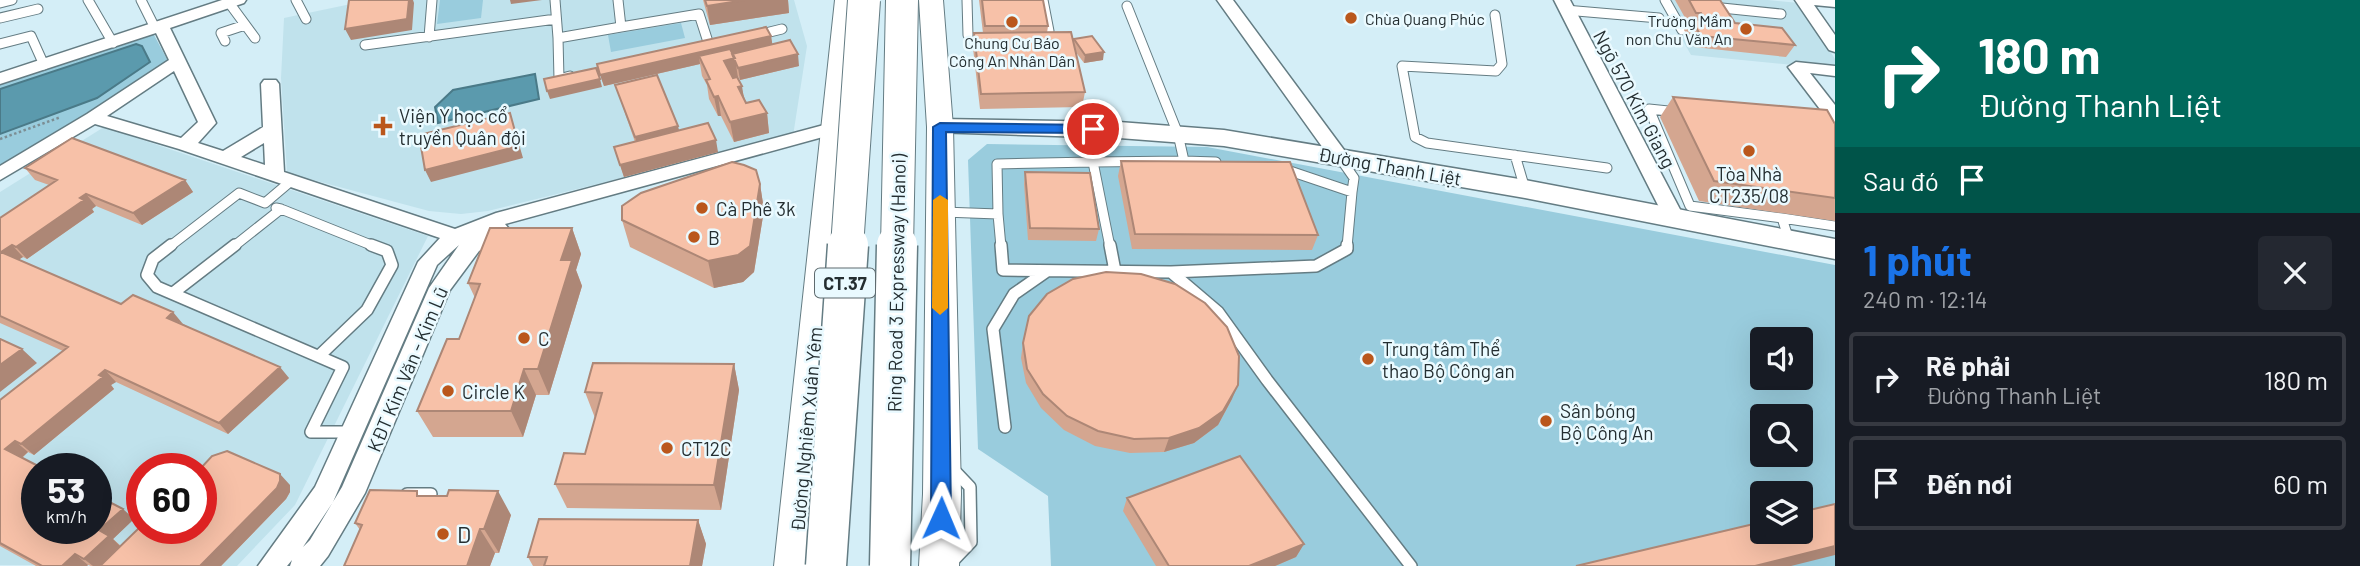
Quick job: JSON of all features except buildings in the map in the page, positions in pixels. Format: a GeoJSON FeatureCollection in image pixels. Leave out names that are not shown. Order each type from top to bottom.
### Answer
{"type":"FeatureCollection","features":[{"type":"Feature","properties":{"kind":"highway","name":"CT.37"},"geometry":{"type":"LineString","coordinates":[[825,566],[864,0]]}},
{"type":"Feature","properties":{"kind":"highway","name":"Ring Road 3 Expressway (Hanoi)"},"geometry":{"type":"LineString","coordinates":[[890,566],[902,0]]}},
{"type":"Feature","properties":{"kind":"main road","name":"Đường Nghiêm Xuân Yêm"},"geometry":{"type":"LineString","coordinates":[[794,566],[847,0]]}},
{"type":"Feature","properties":{"kind":"main road"},"geometry":{"type":"LineString","coordinates":[[931,0],[940,127],[940,566]]}},
{"type":"Feature","properties":{"kind":"street"},"geometry":{"type":"LineString","coordinates":[[1225,0],[1340,158]]}},
{"type":"Feature","properties":{"kind":"street"},"geometry":{"type":"LineString","coordinates":[[1819,1],[1835,47]]}},
{"type":"Feature","properties":{"kind":"street"},"geometry":{"type":"LineString","coordinates":[[0,79],[225,3]]}},
{"type":"Feature","properties":{"kind":"street","name":"Ngõ 570 Kim Giang"},"geometry":{"type":"LineString","coordinates":[[1563,5],[1674,217]]}},
{"type":"Feature","properties":{"kind":"street"},"geometry":{"type":"LineString","coordinates":[[158,27],[178,61],[207,123],[185,145]]}},
{"type":"Feature","properties":{"kind":"street"},"geometry":{"type":"LineString","coordinates":[[0,174],[93,118],[178,61]]}},
{"type":"Feature","properties":{"kind":"street"},"geometry":{"type":"LineString","coordinates":[[1835,71],[1796,67],[1835,117]]}},
{"type":"Feature","properties":{"kind":"street"},"geometry":{"type":"LineString","coordinates":[[270,84],[273,128],[283,178]]}},
{"type":"Feature","properties":{"kind":"street"},"geometry":{"type":"LineString","coordinates":[[93,118],[226,158],[465,239]]}},
{"type":"Feature","properties":{"kind":"street","name":"Đường Thanh Liệt"},"geometry":{"type":"LineString","coordinates":[[940,127],[1068,128],[1224,138],[1674,217],[1786,229],[1835,249]]}},
{"type":"Feature","properties":{"kind":"street"},"geometry":{"type":"LineString","coordinates":[[226,158],[273,128]]}},
{"type":"Feature","properties":{"kind":"street","name":"KĐT Kim Văn - Kim Lũ"},"geometry":{"type":"LineString","coordinates":[[271,566],[293,540],[324,494],[428,262],[438,249],[607,197],[834,135]]}},
{"type":"Feature","properties":{"kind":"street","name":"KĐT Kim Văn - Kim Lũ"},"geometry":{"type":"LineString","coordinates":[[303,566],[362,493],[368,459],[440,288],[465,239]]}},
{"type":"Feature","properties":{"kind":"street"},"geometry":{"type":"LineString","coordinates":[[341,458],[368,459]]}},
{"type":"Feature","properties":{"kind":"lane"},"geometry":{"type":"LineString","coordinates":[[0,3],[12,0]]}},
{"type":"Feature","properties":{"kind":"lane"},"geometry":{"type":"LineString","coordinates":[[88,0],[113,43]]}},
{"type":"Feature","properties":{"kind":"lane"},"geometry":{"type":"LineString","coordinates":[[141,0],[158,27]]}},
{"type":"Feature","properties":{"kind":"lane"},"geometry":{"type":"LineString","coordinates":[[296,0],[306,19]]}},
{"type":"Feature","properties":{"kind":"lane"},"geometry":{"type":"LineString","coordinates":[[429,37],[432,0]]}},
{"type":"Feature","properties":{"kind":"lane"},"geometry":{"type":"LineString","coordinates":[[555,0],[559,79],[584,73]]}},
{"type":"Feature","properties":{"kind":"lane"},"geometry":{"type":"LineString","coordinates":[[618,0],[621,27]]}},
{"type":"Feature","properties":{"kind":"lane"},"geometry":{"type":"LineString","coordinates":[[967,0],[968,35]]}},
{"type":"Feature","properties":{"kind":"lane"},"geometry":{"type":"LineString","coordinates":[[1044,0],[1049,31]]}},
{"type":"Feature","properties":{"kind":"lane"},"geometry":{"type":"LineString","coordinates":[[1665,0],[1682,30]]}},
{"type":"Feature","properties":{"kind":"lane"},"geometry":{"type":"LineString","coordinates":[[225,3],[255,38]]}},
{"type":"Feature","properties":{"kind":"lane"},"geometry":{"type":"LineString","coordinates":[[1720,4],[1781,14]]}},
{"type":"Feature","properties":{"kind":"lane"},"geometry":{"type":"LineString","coordinates":[[1720,4],[1730,20]]}},
{"type":"Feature","properties":{"kind":"lane"},"geometry":{"type":"LineString","coordinates":[[1563,5],[1659,18]]}},
{"type":"Feature","properties":{"kind":"lane"},"geometry":{"type":"LineString","coordinates":[[1127,6],[1178,134],[1184,161]]}},
{"type":"Feature","properties":{"kind":"lane"},"geometry":{"type":"LineString","coordinates":[[0,18],[38,9]]}},
{"type":"Feature","properties":{"kind":"lane"},"geometry":{"type":"LineString","coordinates":[[558,38],[699,14],[709,45]]}},
{"type":"Feature","properties":{"kind":"lane"},"geometry":{"type":"LineString","coordinates":[[1495,15],[1502,64],[1496,71],[1402,66],[1415,137],[1420,141],[1607,168]]}},
{"type":"Feature","properties":{"kind":"lane"},"geometry":{"type":"LineString","coordinates":[[365,46],[556,19]]}},
{"type":"Feature","properties":{"kind":"lane"},"geometry":{"type":"LineString","coordinates":[[225,41],[221,33],[246,25]]}},
{"type":"Feature","properties":{"kind":"lane"},"geometry":{"type":"LineString","coordinates":[[746,37],[782,29]]}},
{"type":"Feature","properties":{"kind":"lane"},"geometry":{"type":"LineString","coordinates":[[0,44],[31,36],[44,65]]}},
{"type":"Feature","properties":{"kind":"lane"},"geometry":{"type":"LineString","coordinates":[[697,48],[722,42]]}},
{"type":"Feature","properties":{"kind":"lane"},"geometry":{"type":"LineString","coordinates":[[1687,113],[1649,110],[1690,206],[1786,229],[1835,226]]}},
{"type":"Feature","properties":{"kind":"lane"},"geometry":{"type":"LineString","coordinates":[[1514,155],[1525,189]]}},
{"type":"Feature","properties":{"kind":"lane"},"geometry":{"type":"LineString","coordinates":[[1223,163],[1184,161],[997,164],[1003,270],[1171,272],[1316,266],[1348,249],[1354,178],[1340,158]]}},
{"type":"Feature","properties":{"kind":"lane"},"geometry":{"type":"LineString","coordinates":[[1093,162],[1115,271]]}},
{"type":"Feature","properties":{"kind":"lane"},"geometry":{"type":"LineString","coordinates":[[1275,166],[1352,192]]}},
{"type":"Feature","properties":{"kind":"lane"},"geometry":{"type":"LineString","coordinates":[[265,203],[283,178]]}},
{"type":"Feature","properties":{"kind":"lane"},"geometry":{"type":"LineString","coordinates":[[319,356],[367,310],[391,265],[387,251],[239,193],[153,259],[147,275],[157,286],[343,367],[311,432],[352,432]]}},
{"type":"Feature","properties":{"kind":"lane"},"geometry":{"type":"LineString","coordinates":[[173,293],[281,209]]}},
{"type":"Feature","properties":{"kind":"lane"},"geometry":{"type":"LineString","coordinates":[[940,212],[998,214]]}},
{"type":"Feature","properties":{"kind":"lane"},"geometry":{"type":"LineString","coordinates":[[1005,427],[993,329],[1014,294],[1047,270]]}},
{"type":"Feature","properties":{"kind":"lane"},"geometry":{"type":"LineString","coordinates":[[1171,272],[1218,312],[1267,380],[1411,566]]}},
{"type":"Feature","properties":{"kind":"lane"},"geometry":{"type":"LineString","coordinates":[[942,457],[970,487],[971,542],[948,566]]}},
{"type":"Feature","properties":{"kind":"lane"},"geometry":{"type":"LineString","coordinates":[[396,494],[431,494]]}},
{"type":"Feature","properties":{"kind":"path"},"geometry":{"type":"LineString","coordinates":[[0,139],[73,113]]}},
{"type":"Feature","properties":{"kind":"shaded area","name":"Viện Y học cổ truyền Quân đội"},"geometry":{"type":"Polygon","coordinates":[[[370,0],[794,0],[807,46],[793,136],[488,211],[461,214],[429,211],[287,173],[281,78],[284,18],[370,0]]]}},
{"type":"Feature","properties":{"kind":"shaded area"},"geometry":{"type":"Polygon","coordinates":[[[440,0],[483,0],[481,18],[437,24],[440,0]]]}},
{"type":"Feature","properties":{"kind":"shaded area","name":"Trường Mầm non Chu Văn An"},"geometry":{"type":"Polygon","coordinates":[[[1660,0],[1768,0],[1799,3],[1835,59],[1835,69],[1691,55],[1660,0]]]}},
{"type":"Feature","properties":{"kind":"shaded area"},"geometry":{"type":"Polygon","coordinates":[[[681,23],[685,38],[611,52],[608,35],[681,23]]]}},
{"type":"Feature","properties":{"kind":"shaded area"},"geometry":{"type":"Polygon","coordinates":[[[153,33],[169,63],[0,171],[0,81],[153,33]]]}},
{"type":"Feature","properties":{"kind":"shaded area"},"geometry":{"type":"Polygon","coordinates":[[[136,44],[142,46],[150,62],[97,98],[0,134],[0,89],[136,44]]]}},
{"type":"Feature","properties":{"kind":"shaded area"},"geometry":{"type":"Polygon","coordinates":[[[535,74],[539,99],[438,123],[435,107],[453,90],[535,74]]]}},
{"type":"Feature","properties":{"kind":"shaded area"},"geometry":{"type":"Polygon","coordinates":[[[104,127],[428,236],[295,505],[237,566],[0,565],[0,192],[104,127]]]}},
{"type":"Feature","properties":{"kind":"shaded area","name":"Trung tâm Thể thao Bộ Công an"},"geometry":{"type":"Polygon","coordinates":[[[987,144],[1207,147],[1835,265],[1835,566],[1051,566],[1048,496],[978,449],[968,160],[987,144]]]}},
{"type":"Feature","properties":{"kind":"slow traffic"},"geometry":{"type":"LineString","coordinates":[[940,200],[940,308]]}},
{"type":"Feature","properties":{"kind":"place","name":"Chùa Quang Phúc"},"geometry":{"type":"Point","coordinates":[1351,18]}},
{"type":"Feature","properties":{"kind":"place","name":"Chung Cư Báo Công An Nhân Dân"},"geometry":{"type":"Point","coordinates":[1012,22]}},
{"type":"Feature","properties":{"kind":"place","name":"Trường Mầm non Chu Văn An"},"geometry":{"type":"Point","coordinates":[1746,29]}},
{"type":"Feature","properties":{"kind":"place","name":"Viện Y học cổ truyền Quân đội"},"geometry":{"type":"Point","coordinates":[383,126]}},
{"type":"Feature","properties":{"kind":"place","name":"Tòa Nhà CT235/08"},"geometry":{"type":"Point","coordinates":[1749,151]}},
{"type":"Feature","properties":{"kind":"place","name":"Cà Phê 3k"},"geometry":{"type":"Point","coordinates":[702,208]}},
{"type":"Feature","properties":{"kind":"place","name":"B"},"geometry":{"type":"Point","coordinates":[694,237]}},
{"type":"Feature","properties":{"kind":"place","name":"C"},"geometry":{"type":"Point","coordinates":[524,338]}},
{"type":"Feature","properties":{"kind":"place","name":"Trung tâm Thể thao Bộ Công an"},"geometry":{"type":"Point","coordinates":[1368,359]}},
{"type":"Feature","properties":{"kind":"place","name":"Circle K"},"geometry":{"type":"Point","coordinates":[448,391]}},
{"type":"Feature","properties":{"kind":"place","name":"Sân bóng Bộ Công An"},"geometry":{"type":"Point","coordinates":[1546,421]}},
{"type":"Feature","properties":{"kind":"place","name":"CT12C"},"geometry":{"type":"Point","coordinates":[667,448]}},
{"type":"Feature","properties":{"kind":"place","name":"D"},"geometry":{"type":"Point","coordinates":[443,534]}},
{"type":"Feature","properties":{"kind":"route"},"geometry":{"type":"LineString","coordinates":[[941,518],[940,127],[1093,129]]}}]}
